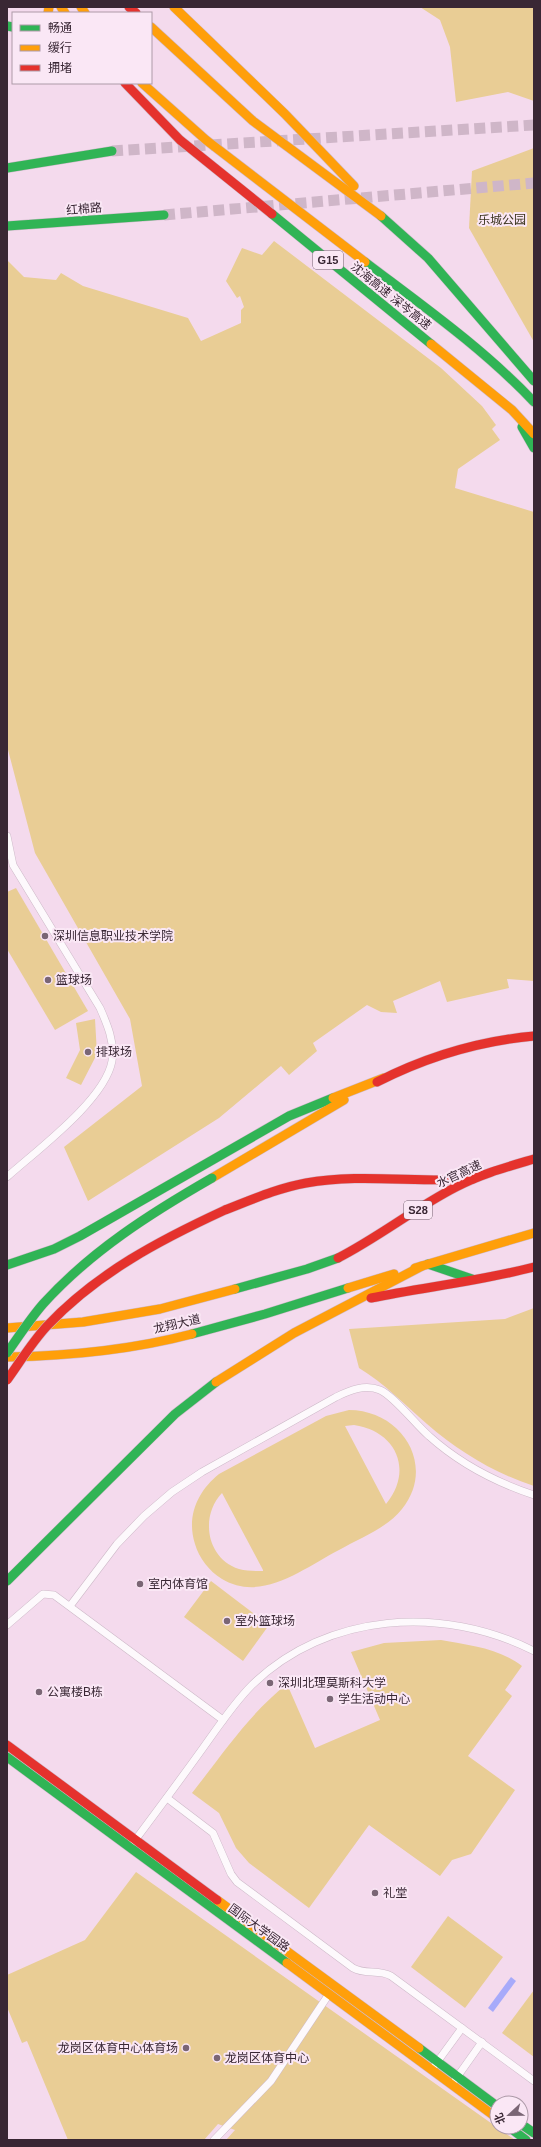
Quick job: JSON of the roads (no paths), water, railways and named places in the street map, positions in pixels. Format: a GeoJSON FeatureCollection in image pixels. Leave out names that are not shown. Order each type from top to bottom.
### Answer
{"type":"FeatureCollection","features":[{"type":"Feature","properties":{"kind":"main road"},"geometry":{"type":"LineString","coordinates":[[174,7],[285,114],[371,206],[428,258],[534,380]]}},
{"type":"Feature","properties":{"kind":"main road"},"geometry":{"type":"LineString","coordinates":[[152,28],[254,120],[371,206]]}},
{"type":"Feature","properties":{"kind":"main road","name":"沈海高速 深岑高速"},"geometry":{"type":"LineString","coordinates":[[126,84],[180,140],[512,410],[534,434]]}},
{"type":"Feature","properties":{"kind":"main road","name":"沈海高速 深岑高速"},"geometry":{"type":"LineString","coordinates":[[143,84],[177,116],[206,140],[439,318],[515,382],[534,402]]}},
{"type":"Feature","properties":{"kind":"main road"},"geometry":{"type":"LineString","coordinates":[[7,168],[112,151]]}},
{"type":"Feature","properties":{"kind":"main road","name":"红棉路"},"geometry":{"type":"LineString","coordinates":[[7,226],[164,215]]}},
{"type":"Feature","properties":{"kind":"main road"},"geometry":{"type":"LineString","coordinates":[[512,410],[534,448]]}},
{"type":"Feature","properties":{"kind":"main road"},"geometry":{"type":"LineString","coordinates":[[7,1265],[54,1249],[80,1236],[289,1116],[441,1055],[497,1041],[534,1036]]}},
{"type":"Feature","properties":{"kind":"main road"},"geometry":{"type":"LineString","coordinates":[[7,1353],[44,1303],[88,1262],[126,1231],[212,1178],[384,1078]]}},
{"type":"Feature","properties":{"kind":"main road","name":"水官高速"},"geometry":{"type":"LineString","coordinates":[[338,1258],[361,1247],[444,1194],[473,1178],[534,1159]]}},
{"type":"Feature","properties":{"kind":"main road"},"geometry":{"type":"LineString","coordinates":[[7,1380],[46,1327],[63,1309],[103,1275],[152,1245],[225,1210],[284,1189],[317,1181],[436,1181],[473,1178]]}},
{"type":"Feature","properties":{"kind":"main road"},"geometry":{"type":"LineString","coordinates":[[7,1581],[175,1414],[230,1372],[329,1314],[425,1265],[534,1233]]}},
{"type":"Feature","properties":{"kind":"main road","name":"龙翔大道"},"geometry":{"type":"LineString","coordinates":[[7,1328],[83,1322],[160,1309],[307,1269],[338,1258]]}},
{"type":"Feature","properties":{"kind":"main road"},"geometry":{"type":"LineString","coordinates":[[425,1265],[475,1280]]}},
{"type":"Feature","properties":{"kind":"main road","name":"龙翔大道"},"geometry":{"type":"LineString","coordinates":[[7,1357],[59,1356],[129,1347],[192,1334],[425,1265]]}},
{"type":"Feature","properties":{"kind":"main road"},"geometry":{"type":"LineString","coordinates":[[357,1300],[420,1288],[475,1280],[534,1267]]}},
{"type":"Feature","properties":{"kind":"main road","name":"国际大学园路"},"geometry":{"type":"LineString","coordinates":[[7,1745],[489,2100]]}},
{"type":"Feature","properties":{"kind":"main road","name":"国际大学园路"},"geometry":{"type":"LineString","coordinates":[[7,1757],[489,2112]]}},
{"type":"Feature","properties":{"kind":"street"},"geometry":{"type":"LineString","coordinates":[[7,836],[10,866],[100,1008],[108,1027],[113,1045],[112,1061],[107,1075],[88,1104],[7,1177]]}},
{"type":"Feature","properties":{"kind":"street"},"geometry":{"type":"LineString","coordinates":[[70,1606],[117,1544],[144,1516],[172,1492],[208,1468],[336,1397],[354,1389],[363,1388],[381,1390],[453,1456],[498,1482],[534,1495]]}},
{"type":"Feature","properties":{"kind":"street"},"geometry":{"type":"LineString","coordinates":[[7,1625],[43,1594],[54,1595],[223,1720]]}},
{"type":"Feature","properties":{"kind":"street"},"geometry":{"type":"LineString","coordinates":[[130,1848],[223,1720],[251,1686],[282,1661],[324,1639],[374,1625],[412,1620],[447,1623],[505,1638],[534,1651]]}},
{"type":"Feature","properties":{"kind":"street"},"geometry":{"type":"LineString","coordinates":[[167,1798],[213,1834],[229,1870],[237,1882],[353,1968],[361,1972],[383,1973],[391,1976],[534,2081]]}},
{"type":"Feature","properties":{"kind":"street"},"geometry":{"type":"LineString","coordinates":[[214,2140],[270,2081],[329,1994]]}},
{"type":"Feature","properties":{"kind":"street"},"geometry":{"type":"LineString","coordinates":[[432,2070],[462,2028]]}},
{"type":"Feature","properties":{"kind":"street"},"geometry":{"type":"LineString","coordinates":[[451,2084],[482,2042]]}},
{"type":"Feature","properties":{"kind":"water"},"geometry":{"type":"Polygon","coordinates":[[[511,1977],[516,1981],[493,2012],[488,2008],[511,1977]]]}},
{"type":"Feature","properties":{"kind":"tunnel"},"geometry":{"type":"LineString","coordinates":[[112,151],[534,125]]}},
{"type":"Feature","properties":{"kind":"tunnel"},"geometry":{"type":"LineString","coordinates":[[164,215],[534,183]]}},
{"type":"Feature","properties":{"kind":"place","name":"深圳信息职业技术学院"},"geometry":{"type":"Point","coordinates":[45,936]}},
{"type":"Feature","properties":{"kind":"place","name":"篮球场"},"geometry":{"type":"Point","coordinates":[48,980]}},
{"type":"Feature","properties":{"kind":"place","name":"排球场"},"geometry":{"type":"Point","coordinates":[88,1052]}},
{"type":"Feature","properties":{"kind":"place","name":"室内体育馆"},"geometry":{"type":"Point","coordinates":[140,1584]}},
{"type":"Feature","properties":{"kind":"place","name":"室外篮球场"},"geometry":{"type":"Point","coordinates":[227,1621]}},
{"type":"Feature","properties":{"kind":"place","name":"深圳北理莫斯科大学"},"geometry":{"type":"Point","coordinates":[270,1683]}},
{"type":"Feature","properties":{"kind":"place","name":"公寓楼B栋"},"geometry":{"type":"Point","coordinates":[39,1692]}},
{"type":"Feature","properties":{"kind":"place","name":"学生活动中心"},"geometry":{"type":"Point","coordinates":[330,1699]}},
{"type":"Feature","properties":{"kind":"place","name":"礼堂"},"geometry":{"type":"Point","coordinates":[375,1893]}},
{"type":"Feature","properties":{"kind":"place","name":"龙岗区体育中心体育场"},"geometry":{"type":"Point","coordinates":[186,2048]}},
{"type":"Feature","properties":{"kind":"place","name":"龙岗区体育中心"},"geometry":{"type":"Point","coordinates":[217,2058]}},
{"type":"Feature","properties":{"kind":"park label","name":"乐城公园"},"geometry":{"type":"Point","coordinates":[502,220]}}]}
